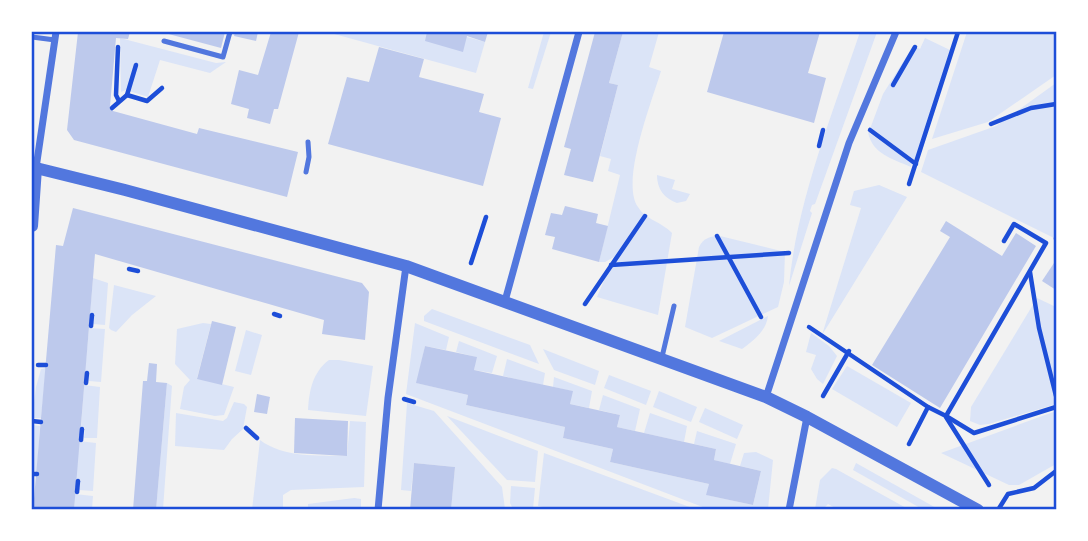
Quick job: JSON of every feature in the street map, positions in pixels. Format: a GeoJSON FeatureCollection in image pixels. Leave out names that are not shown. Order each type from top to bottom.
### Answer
{"type":"FeatureCollection","features":[{"type":"Feature","properties":{"kind":"street"},"geometry":{"type":"LineString","coordinates":[[505,300],[579,32]]}},
{"type":"Feature","properties":{"kind":"street"},"geometry":{"type":"LineString","coordinates":[[766,397],[849,143],[896,32]]}},
{"type":"Feature","properties":{"kind":"street"},"geometry":{"type":"LineString","coordinates":[[32,226],[34,168],[55,36]]}},
{"type":"Feature","properties":{"kind":"street"},"geometry":{"type":"LineString","coordinates":[[34,168],[406,266],[505,300],[766,397],[978,509]]}},
{"type":"Feature","properties":{"kind":"street"},"geometry":{"type":"LineString","coordinates":[[379,509],[388,398],[406,266]]}},
{"type":"Feature","properties":{"kind":"street"},"geometry":{"type":"LineString","coordinates":[[789,509],[807,417]]}},
{"type":"Feature","properties":{"kind":"lane"},"geometry":{"type":"LineString","coordinates":[[164,41],[223,57],[230,32]]}},
{"type":"Feature","properties":{"kind":"lane"},"geometry":{"type":"LineString","coordinates":[[32,37],[55,36]]}},
{"type":"Feature","properties":{"kind":"lane"},"geometry":{"type":"LineString","coordinates":[[306,172],[308,142]]}},
{"type":"Feature","properties":{"kind":"lane"},"geometry":{"type":"LineString","coordinates":[[662,358],[674,306]]}},
{"type":"Feature","properties":{"kind":"path"},"geometry":{"type":"LineString","coordinates":[[909,184],[958,32]]}},
{"type":"Feature","properties":{"kind":"path"},"geometry":{"type":"LineString","coordinates":[[118,47],[116,95],[119,101]]}},
{"type":"Feature","properties":{"kind":"path"},"geometry":{"type":"LineString","coordinates":[[886,95],[915,47]]}},
{"type":"Feature","properties":{"kind":"path"},"geometry":{"type":"LineString","coordinates":[[111,108],[127,95],[136,65]]}},
{"type":"Feature","properties":{"kind":"path"},"geometry":{"type":"LineString","coordinates":[[127,95],[147,101],[162,88]]}},
{"type":"Feature","properties":{"kind":"path"},"geometry":{"type":"LineString","coordinates":[[991,124],[1031,108],[1056,104]]}},
{"type":"Feature","properties":{"kind":"path"},"geometry":{"type":"LineString","coordinates":[[874,127],[869,130],[916,164]]}},
{"type":"Feature","properties":{"kind":"path"},"geometry":{"type":"LineString","coordinates":[[819,146],[821,128]]}},
{"type":"Feature","properties":{"kind":"path"},"geometry":{"type":"LineString","coordinates":[[471,263],[486,216]]}},
{"type":"Feature","properties":{"kind":"path"},"geometry":{"type":"LineString","coordinates":[[585,304],[645,216]]}},
{"type":"Feature","properties":{"kind":"path"},"geometry":{"type":"LineString","coordinates":[[946,416],[1046,243],[1014,224],[1004,242]]}},
{"type":"Feature","properties":{"kind":"path"},"geometry":{"type":"LineString","coordinates":[[718,236],[761,317]]}},
{"type":"Feature","properties":{"kind":"path"},"geometry":{"type":"LineString","coordinates":[[611,265],[789,253]]}},
{"type":"Feature","properties":{"kind":"path"},"geometry":{"type":"LineString","coordinates":[[129,269],[138,271]]}},
{"type":"Feature","properties":{"kind":"path"},"geometry":{"type":"LineString","coordinates":[[1030,271],[1056,396]]}},
{"type":"Feature","properties":{"kind":"path"},"geometry":{"type":"LineString","coordinates":[[274,314],[280,316]]}},
{"type":"Feature","properties":{"kind":"path"},"geometry":{"type":"LineString","coordinates":[[91,326],[92,315]]}},
{"type":"Feature","properties":{"kind":"path"},"geometry":{"type":"LineString","coordinates":[[809,327],[928,407],[974,433],[1056,407]]}},
{"type":"Feature","properties":{"kind":"path"},"geometry":{"type":"LineString","coordinates":[[823,396],[848,353]]}},
{"type":"Feature","properties":{"kind":"path"},"geometry":{"type":"LineString","coordinates":[[38,365],[46,365]]}},
{"type":"Feature","properties":{"kind":"path"},"geometry":{"type":"LineString","coordinates":[[86,383],[87,373]]}},
{"type":"Feature","properties":{"kind":"path"},"geometry":{"type":"LineString","coordinates":[[404,399],[414,402]]}},
{"type":"Feature","properties":{"kind":"path"},"geometry":{"type":"LineString","coordinates":[[909,444],[928,407]]}},
{"type":"Feature","properties":{"kind":"path"},"geometry":{"type":"LineString","coordinates":[[946,416],[989,485]]}},
{"type":"Feature","properties":{"kind":"path"},"geometry":{"type":"LineString","coordinates":[[32,421],[41,422]]}},
{"type":"Feature","properties":{"kind":"path"},"geometry":{"type":"LineString","coordinates":[[246,428],[257,438]]}},
{"type":"Feature","properties":{"kind":"path"},"geometry":{"type":"LineString","coordinates":[[81,440],[82,429]]}},
{"type":"Feature","properties":{"kind":"path"},"geometry":{"type":"LineString","coordinates":[[998,509],[1008,494],[1034,488],[1056,471]]}},
{"type":"Feature","properties":{"kind":"path"},"geometry":{"type":"LineString","coordinates":[[77,492],[78,481]]}},
{"type":"Feature","properties":{"kind":"shaded area"},"geometry":{"type":"Polygon","coordinates":[[[327,32],[449,32],[485,42],[476,73],[327,32]]]}},
{"type":"Feature","properties":{"kind":"shaded area"},"geometry":{"type":"Polygon","coordinates":[[[544,32],[551,32],[533,89],[528,88],[544,32]]]}},
{"type":"Feature","properties":{"kind":"shaded area"},"geometry":{"type":"Polygon","coordinates":[[[623,32],[659,32],[649,67],[661,71],[639,141],[633,179],[633,195],[638,207],[645,215],[672,233],[658,315],[597,297],[614,257],[599,262],[620,175],[608,171],[611,159],[600,156],[618,85],[609,83],[623,32]]]}},
{"type":"Feature","properties":{"kind":"shaded area"},"geometry":{"type":"Polygon","coordinates":[[[860,32],[877,32],[815,204],[812,205],[812,213],[789,286],[793,254],[808,189],[860,32]]]}},
{"type":"Feature","properties":{"kind":"shaded area"},"geometry":{"type":"Polygon","coordinates":[[[967,32],[1054,32],[1056,75],[988,122],[932,139],[967,32]]]}},
{"type":"Feature","properties":{"kind":"shaded area"},"geometry":{"type":"Polygon","coordinates":[[[120,38],[216,63],[226,62],[210,73],[160,60],[148,97],[126,90],[121,92],[120,38]]]}},
{"type":"Feature","properties":{"kind":"shaded area"},"geometry":{"type":"Polygon","coordinates":[[[925,38],[950,50],[915,160],[870,129],[883,94],[913,46],[920,49],[925,38]]]}},
{"type":"Feature","properties":{"kind":"shaded area"},"geometry":{"type":"Polygon","coordinates":[[[1056,83],[1056,239],[921,172],[928,150],[996,126],[1056,83]]]}},
{"type":"Feature","properties":{"kind":"shaded area"},"geometry":{"type":"Polygon","coordinates":[[[868,132],[912,163],[911,167],[879,151],[868,132]]]}},
{"type":"Feature","properties":{"kind":"shaded area"},"geometry":{"type":"Polygon","coordinates":[[[657,175],[675,180],[672,189],[690,194],[686,201],[677,203],[665,196],[658,185],[657,175]]]}},
{"type":"Feature","properties":{"kind":"shaded area"},"geometry":{"type":"Polygon","coordinates":[[[879,185],[907,197],[822,335],[861,208],[850,205],[854,191],[879,185]]]}},
{"type":"Feature","properties":{"kind":"shaded area"},"geometry":{"type":"Polygon","coordinates":[[[720,236],[785,252],[784,282],[778,307],[712,338],[685,327],[699,247],[708,238],[720,236]]]}},
{"type":"Feature","properties":{"kind":"shaded area"},"geometry":{"type":"Polygon","coordinates":[[[93,278],[108,283],[105,325],[93,324],[94,314],[90,313],[93,278]]]}},
{"type":"Feature","properties":{"kind":"shaded area"},"geometry":{"type":"Polygon","coordinates":[[[114,285],[156,296],[116,332],[109,328],[114,285]]]}},
{"type":"Feature","properties":{"kind":"shaded area"},"geometry":{"type":"Polygon","coordinates":[[[1037,298],[1056,307],[1056,404],[989,424],[980,425],[970,421],[971,407],[1037,298]]]}},
{"type":"Feature","properties":{"kind":"shaded area"},"geometry":{"type":"Polygon","coordinates":[[[432,309],[530,345],[539,364],[424,321],[424,316],[432,309]]]}},
{"type":"Feature","properties":{"kind":"shaded area"},"geometry":{"type":"Polygon","coordinates":[[[768,316],[762,331],[742,349],[719,341],[768,316]]]}},
{"type":"Feature","properties":{"kind":"shaded area"},"geometry":{"type":"Polygon","coordinates":[[[203,323],[211,324],[197,378],[234,387],[224,415],[215,416],[180,409],[184,387],[190,380],[175,364],[177,329],[203,323]]]}},
{"type":"Feature","properties":{"kind":"shaded area"},"geometry":{"type":"Polygon","coordinates":[[[415,323],[449,337],[446,350],[425,346],[417,383],[468,395],[466,405],[565,427],[563,438],[613,449],[610,462],[709,484],[707,495],[753,505],[761,471],[740,466],[744,453],[756,452],[773,460],[768,509],[708,509],[406,394],[415,323]]]}},
{"type":"Feature","properties":{"kind":"shaded area"},"geometry":{"type":"Polygon","coordinates":[[[89,328],[105,329],[101,382],[89,381],[89,371],[85,371],[89,328]]]}},
{"type":"Feature","properties":{"kind":"shaded area"},"geometry":{"type":"Polygon","coordinates":[[[246,330],[262,335],[251,375],[235,371],[246,330]]]}},
{"type":"Feature","properties":{"kind":"shaded area"},"geometry":{"type":"Polygon","coordinates":[[[811,333],[829,346],[837,356],[823,384],[811,369],[816,355],[806,352],[811,333]]]}},
{"type":"Feature","properties":{"kind":"shaded area"},"geometry":{"type":"Polygon","coordinates":[[[459,341],[497,356],[492,373],[474,370],[476,357],[456,352],[459,341]]]}},
{"type":"Feature","properties":{"kind":"shaded area"},"geometry":{"type":"Polygon","coordinates":[[[543,349],[599,371],[595,385],[554,370],[543,349]]]}},
{"type":"Feature","properties":{"kind":"shaded area"},"geometry":{"type":"Polygon","coordinates":[[[507,359],[545,373],[543,385],[503,376],[507,359]]]}},
{"type":"Feature","properties":{"kind":"shaded area"},"geometry":{"type":"Polygon","coordinates":[[[329,360],[373,366],[366,416],[308,410],[313,382],[319,370],[329,360]]]}},
{"type":"Feature","properties":{"kind":"shaded area"},"geometry":{"type":"Polygon","coordinates":[[[847,366],[911,403],[897,427],[832,389],[847,366]]]}},
{"type":"Feature","properties":{"kind":"shaded area"},"geometry":{"type":"Polygon","coordinates":[[[46,368],[41,418],[32,418],[41,369],[46,368]]]}},
{"type":"Feature","properties":{"kind":"shaded area"},"geometry":{"type":"Polygon","coordinates":[[[609,375],[651,391],[646,405],[604,388],[609,375]]]}},
{"type":"Feature","properties":{"kind":"shaded area"},"geometry":{"type":"Polygon","coordinates":[[[554,377],[592,391],[589,408],[570,404],[572,391],[553,387],[554,377]]]}},
{"type":"Feature","properties":{"kind":"shaded area"},"geometry":{"type":"Polygon","coordinates":[[[167,383],[172,386],[163,509],[156,509],[167,383]]]}},
{"type":"Feature","properties":{"kind":"shaded area"},"geometry":{"type":"Polygon","coordinates":[[[84,385],[100,387],[97,438],[84,438],[85,428],[81,427],[84,385]]]}},
{"type":"Feature","properties":{"kind":"shaded area"},"geometry":{"type":"Polygon","coordinates":[[[659,391],[697,407],[691,422],[653,407],[659,391]]]}},
{"type":"Feature","properties":{"kind":"shaded area"},"geometry":{"type":"Polygon","coordinates":[[[603,395],[640,409],[635,431],[617,427],[620,415],[599,410],[603,395]]]}},
{"type":"Feature","properties":{"kind":"shaded area"},"geometry":{"type":"Polygon","coordinates":[[[234,402],[247,407],[243,429],[224,450],[175,446],[176,413],[223,421],[234,402]]]}},
{"type":"Feature","properties":{"kind":"shaded area"},"geometry":{"type":"Polygon","coordinates":[[[407,403],[434,411],[502,487],[505,509],[451,509],[455,467],[414,463],[411,491],[401,490],[407,403]]]}},
{"type":"Feature","properties":{"kind":"shaded area"},"geometry":{"type":"Polygon","coordinates":[[[705,408],[743,425],[737,439],[699,422],[705,408]]]}},
{"type":"Feature","properties":{"kind":"shaded area"},"geometry":{"type":"Polygon","coordinates":[[[1056,411],[1056,464],[1019,485],[1009,485],[941,453],[1056,411]]]}},
{"type":"Feature","properties":{"kind":"shaded area"},"geometry":{"type":"Polygon","coordinates":[[[650,413],[687,426],[684,442],[644,433],[650,413]]]}},
{"type":"Feature","properties":{"kind":"shaded area"},"geometry":{"type":"Polygon","coordinates":[[[447,416],[538,451],[535,482],[507,480],[447,416]]]}},
{"type":"Feature","properties":{"kind":"shaded area"},"geometry":{"type":"Polygon","coordinates":[[[350,421],[366,422],[364,487],[291,490],[283,495],[283,509],[252,510],[260,440],[290,453],[347,456],[350,421]]]}},
{"type":"Feature","properties":{"kind":"shaded area"},"geometry":{"type":"Polygon","coordinates":[[[32,425],[40,426],[37,472],[32,471],[32,425]]]}},
{"type":"Feature","properties":{"kind":"shaded area"},"geometry":{"type":"Polygon","coordinates":[[[697,431],[736,444],[730,464],[714,460],[716,449],[694,444],[697,431]]]}},
{"type":"Feature","properties":{"kind":"shaded area"},"geometry":{"type":"Polygon","coordinates":[[[79,441],[96,443],[93,491],[79,490],[80,479],[76,479],[79,441]]]}},
{"type":"Feature","properties":{"kind":"shaded area"},"geometry":{"type":"Polygon","coordinates":[[[544,453],[695,509],[557,510],[538,506],[544,453]]]}},
{"type":"Feature","properties":{"kind":"shaded area"},"geometry":{"type":"Polygon","coordinates":[[[856,463],[938,509],[922,509],[853,470],[856,463]]]}},
{"type":"Feature","properties":{"kind":"shaded area"},"geometry":{"type":"Polygon","coordinates":[[[832,468],[908,509],[837,509],[828,504],[823,509],[815,509],[820,480],[832,468]]]}},
{"type":"Feature","properties":{"kind":"shaded area"},"geometry":{"type":"Polygon","coordinates":[[[511,486],[535,488],[533,509],[513,509],[510,503],[511,486]]]}},
{"type":"Feature","properties":{"kind":"shaded area"},"geometry":{"type":"Polygon","coordinates":[[[75,494],[93,496],[92,509],[74,510],[75,494]]]}},
{"type":"Feature","properties":{"kind":"shaded area"},"geometry":{"type":"Polygon","coordinates":[[[361,499],[361,509],[308,509],[308,504],[361,499]]]}},
{"type":"Feature","properties":{"kind":"building"},"geometry":{"type":"Polygon","coordinates":[[[78,32],[130,32],[128,39],[116,38],[110,106],[113,111],[197,134],[199,128],[298,152],[287,197],[74,140],[67,130],[78,32]]]}},
{"type":"Feature","properties":{"kind":"building"},"geometry":{"type":"Polygon","coordinates":[[[161,32],[225,32],[221,48],[161,32]]]}},
{"type":"Feature","properties":{"kind":"building"},"geometry":{"type":"Polygon","coordinates":[[[235,32],[258,32],[256,41],[234,36],[235,32]]]}},
{"type":"Feature","properties":{"kind":"building"},"geometry":{"type":"Polygon","coordinates":[[[271,32],[299,32],[278,109],[274,109],[270,124],[247,118],[249,109],[231,104],[239,70],[258,75],[271,32]]]}},
{"type":"Feature","properties":{"kind":"building"},"geometry":{"type":"Polygon","coordinates":[[[427,32],[488,32],[485,42],[467,36],[463,52],[425,41],[427,32]]]}},
{"type":"Feature","properties":{"kind":"building"},"geometry":{"type":"Polygon","coordinates":[[[595,32],[623,32],[609,83],[618,85],[593,182],[564,175],[571,149],[564,147],[595,32]]]}},
{"type":"Feature","properties":{"kind":"building"},"geometry":{"type":"Polygon","coordinates":[[[724,32],[820,32],[808,73],[826,78],[814,123],[707,92],[724,32]]]}},
{"type":"Feature","properties":{"kind":"building"},"geometry":{"type":"Polygon","coordinates":[[[379,47],[424,59],[419,77],[484,94],[479,112],[501,118],[483,186],[328,144],[347,77],[369,82],[379,47]]]}},
{"type":"Feature","properties":{"kind":"building"},"geometry":{"type":"Polygon","coordinates":[[[565,206],[598,214],[596,223],[608,226],[599,262],[552,249],[555,237],[545,235],[551,213],[562,215],[565,206]]]}},
{"type":"Feature","properties":{"kind":"building"},"geometry":{"type":"Polygon","coordinates":[[[73,208],[362,283],[369,292],[365,340],[322,334],[324,320],[95,254],[74,510],[33,510],[56,245],[63,246],[73,208]]]}},
{"type":"Feature","properties":{"kind":"building"},"geometry":{"type":"Polygon","coordinates":[[[946,221],[1002,256],[1016,233],[1036,246],[940,408],[872,365],[950,237],[940,231],[946,221]]]}},
{"type":"Feature","properties":{"kind":"building"},"geometry":{"type":"Polygon","coordinates":[[[1054,263],[1056,265],[1056,290],[1042,281],[1054,263]]]}},
{"type":"Feature","properties":{"kind":"building"},"geometry":{"type":"Polygon","coordinates":[[[212,321],[236,327],[222,385],[197,379],[212,321]]]}},
{"type":"Feature","properties":{"kind":"building"},"geometry":{"type":"Polygon","coordinates":[[[425,346],[477,357],[474,370],[573,391],[570,404],[620,415],[617,427],[716,449],[714,460],[761,471],[753,505],[706,495],[709,484],[610,462],[613,449],[563,438],[565,427],[466,405],[468,395],[416,383],[425,346]]]}},
{"type":"Feature","properties":{"kind":"building"},"geometry":{"type":"Polygon","coordinates":[[[149,363],[157,364],[156,382],[167,383],[156,510],[133,510],[143,381],[147,381],[149,363]]]}},
{"type":"Feature","properties":{"kind":"building"},"geometry":{"type":"Polygon","coordinates":[[[257,394],[270,397],[267,414],[254,412],[257,394]]]}},
{"type":"Feature","properties":{"kind":"building"},"geometry":{"type":"Polygon","coordinates":[[[295,418],[348,421],[347,456],[294,453],[295,418]]]}},
{"type":"Feature","properties":{"kind":"building"},"geometry":{"type":"Polygon","coordinates":[[[414,463],[455,467],[451,510],[410,510],[414,463]]]}}]}
